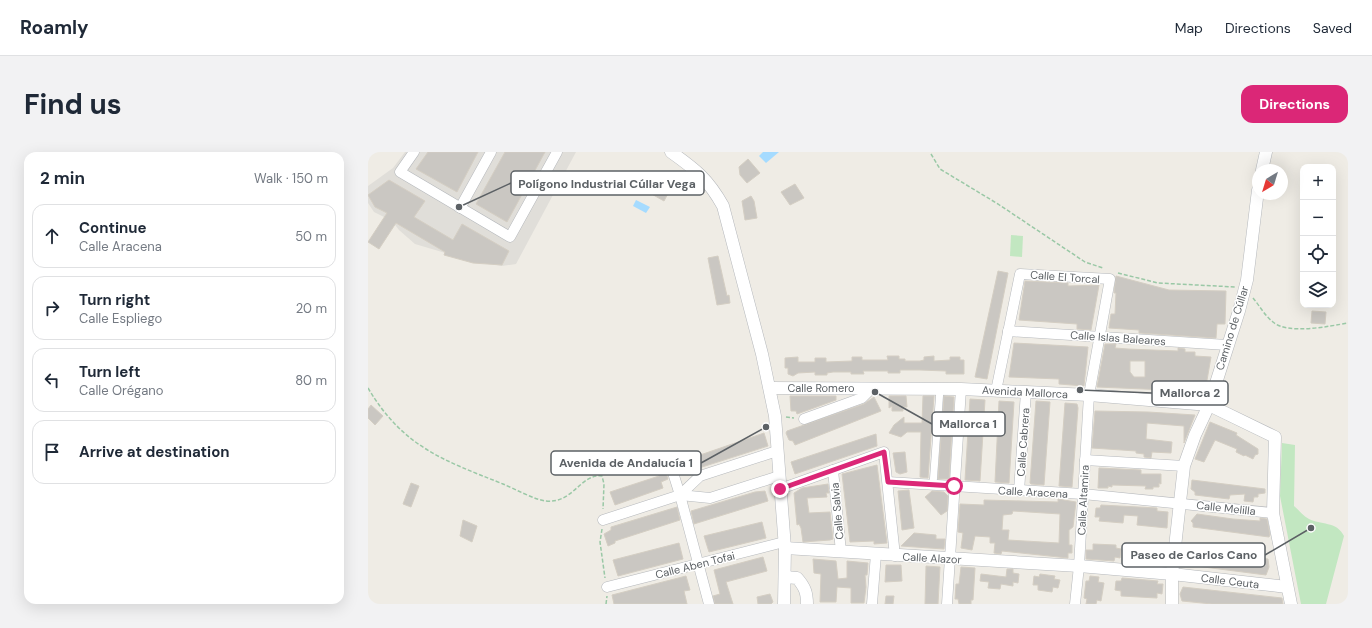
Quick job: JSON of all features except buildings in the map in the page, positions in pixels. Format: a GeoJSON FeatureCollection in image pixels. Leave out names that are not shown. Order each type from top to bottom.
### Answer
{"type":"FeatureCollection","features":[{"type":"Feature","properties":{"kind":"street"},"geometry":{"type":"LineString","coordinates":[[414,152],[400,172],[510,237],[557,152]]}},
{"type":"Feature","properties":{"kind":"street"},"geometry":{"type":"LineString","coordinates":[[460,208],[491,152]]}},
{"type":"Feature","properties":{"kind":"street"},"geometry":{"type":"LineString","coordinates":[[671,152],[693,167],[712,186],[723,206],[770,388],[775,416],[784,545],[784,604]]}},
{"type":"Feature","properties":{"kind":"street"},"geometry":{"type":"LineString","coordinates":[[1263,164],[1266,152]]}},
{"type":"Feature","properties":{"kind":"street","name":"Camino de Cúllar"},"geometry":{"type":"LineString","coordinates":[[1172,604],[1172,574],[1184,466],[1195,435],[1209,405],[1245,287],[1257,200]]}},
{"type":"Feature","properties":{"kind":"street","name":"Calle El Torcal"},"geometry":{"type":"LineString","coordinates":[[1008,331],[1020,274],[1111,274]]}},
{"type":"Feature","properties":{"kind":"street","name":"Calle Altamira"},"geometry":{"type":"LineString","coordinates":[[1075,604],[1079,566],[1089,395],[1111,274]]}},
{"type":"Feature","properties":{"kind":"street"},"geometry":{"type":"LineString","coordinates":[[996,391],[1008,331]]}},
{"type":"Feature","properties":{"kind":"street","name":"Calle Islas Baleares"},"geometry":{"type":"LineString","coordinates":[[1008,331],[1227,345]]}},
{"type":"Feature","properties":{"kind":"street","name":"Calle Romero"},"geometry":{"type":"LineString","coordinates":[[770,388],[961,389]]}},
{"type":"Feature","properties":{"kind":"street","name":"Calle Romero"},"geometry":{"type":"LineString","coordinates":[[804,419],[862,398],[872,388]]}},
{"type":"Feature","properties":{"kind":"street"},"geometry":{"type":"LineString","coordinates":[[933,485],[940,389]]}},
{"type":"Feature","properties":{"kind":"street"},"geometry":{"type":"LineString","coordinates":[[947,604],[961,389]]}},
{"type":"Feature","properties":{"kind":"street","name":"Avenida Mallorca"},"geometry":{"type":"LineString","coordinates":[[961,389],[1089,395],[1209,405]]}},
{"type":"Feature","properties":{"kind":"street","name":"Calle Cabrera"},"geometry":{"type":"LineString","coordinates":[[1020,491],[1026,392]]}},
{"type":"Feature","properties":{"kind":"street"},"geometry":{"type":"LineString","coordinates":[[1209,405],[1275,437],[1273,513],[1291,604]]}},
{"type":"Feature","properties":{"kind":"street"},"geometry":{"type":"LineString","coordinates":[[680,495],[700,476],[777,451]]}},
{"type":"Feature","properties":{"kind":"street"},"geometry":{"type":"LineString","coordinates":[[780,489],[884,452],[895,556]]}},
{"type":"Feature","properties":{"kind":"street"},"geometry":{"type":"LineString","coordinates":[[669,460],[680,495],[709,604]]}},
{"type":"Feature","properties":{"kind":"street"},"geometry":{"type":"LineString","coordinates":[[1085,460],[1184,466]]}},
{"type":"Feature","properties":{"kind":"street","name":"Calle Salvia"},"geometry":{"type":"LineString","coordinates":[[833,470],[841,552]]}},
{"type":"Feature","properties":{"kind":"street"},"geometry":{"type":"LineString","coordinates":[[603,520],[680,495],[710,498],[779,476]]}},
{"type":"Feature","properties":{"kind":"street","name":"Calle Aracena"},"geometry":{"type":"LineString","coordinates":[[888,482],[1083,494],[1179,503]]}},
{"type":"Feature","properties":{"kind":"street","name":"Calle Melilla"},"geometry":{"type":"LineString","coordinates":[[1179,503],[1273,513]]}},
{"type":"Feature","properties":{"kind":"street","name":"Calle Alazor"},"geometry":{"type":"LineString","coordinates":[[784,545],[841,552],[1079,566],[1172,574]]}},
{"type":"Feature","properties":{"kind":"street","name":"Calle Aben Tofai"},"geometry":{"type":"LineString","coordinates":[[607,587],[698,564],[784,545]]}},
{"type":"Feature","properties":{"kind":"street"},"geometry":{"type":"LineString","coordinates":[[872,604],[876,554]]}},
{"type":"Feature","properties":{"kind":"street","name":"Calle Ceuta"},"geometry":{"type":"LineString","coordinates":[[1172,574],[1287,587]]}},
{"type":"Feature","properties":{"kind":"street"},"geometry":{"type":"LineString","coordinates":[[785,578],[797,578],[803,584],[807,592],[807,604]]}},
{"type":"Feature","properties":{"kind":"path"},"geometry":{"type":"LineString","coordinates":[[931,154],[940,169],[998,204],[1085,262],[1111,274],[1158,283],[1245,287],[1273,322],[1294,329],[1335,326],[1348,323]]}},
{"type":"Feature","properties":{"kind":"path"},"geometry":{"type":"LineString","coordinates":[[368,388],[396,427],[423,449],[462,468],[546,501],[564,499],[588,479],[596,476],[602,476],[604,484],[603,520],[600,542],[607,587],[606,604]]}},
{"type":"Feature","properties":{"kind":"path"},"geometry":{"type":"LineString","coordinates":[[775,416],[804,419]]}},
{"type":"Feature","properties":{"kind":"shaded area"},"geometry":{"type":"Polygon","coordinates":[[[405,152],[576,152],[516,264],[502,266],[469,260],[415,244],[399,230],[392,221],[374,212],[368,203],[368,186],[393,168],[405,152]]]}},
{"type":"Feature","properties":{"kind":"green space"},"geometry":{"type":"Polygon","coordinates":[[[1011,235],[1023,236],[1022,257],[1010,256],[1011,235]]]}},
{"type":"Feature","properties":{"kind":"green space"},"geometry":{"type":"Polygon","coordinates":[[[1282,443],[1295,445],[1294,506],[1307,518],[1333,526],[1341,531],[1344,536],[1326,604],[1301,604],[1280,496],[1282,443]]]}},
{"type":"Feature","properties":{"kind":"water"},"geometry":{"type":"Polygon","coordinates":[[[763,152],[779,152],[766,163],[759,156],[763,152]]]}},
{"type":"Feature","properties":{"kind":"water"},"geometry":{"type":"Polygon","coordinates":[[[636,200],[650,207],[646,213],[633,206],[636,200]]]}},
{"type":"Feature","properties":{"kind":"place","name":"Polígono Industrial Cúllar Vega"},"geometry":{"type":"Point","coordinates":[459,207]}},
{"type":"Feature","properties":{"kind":"place","name":"Mallorca 2"},"geometry":{"type":"Point","coordinates":[1080,390]}},
{"type":"Feature","properties":{"kind":"place","name":"Mallorca 1"},"geometry":{"type":"Point","coordinates":[875,392]}},
{"type":"Feature","properties":{"kind":"place","name":"Avenida de Andalucía 1"},"geometry":{"type":"Point","coordinates":[766,427]}},
{"type":"Feature","properties":{"kind":"place","name":"Paseo de Carlos Cano"},"geometry":{"type":"Point","coordinates":[1311,528]}},
{"type":"Feature","properties":{"kind":"route"},"geometry":{"type":"LineString","coordinates":[[780,489],[884,452],[888,482],[954,486]]}}]}
